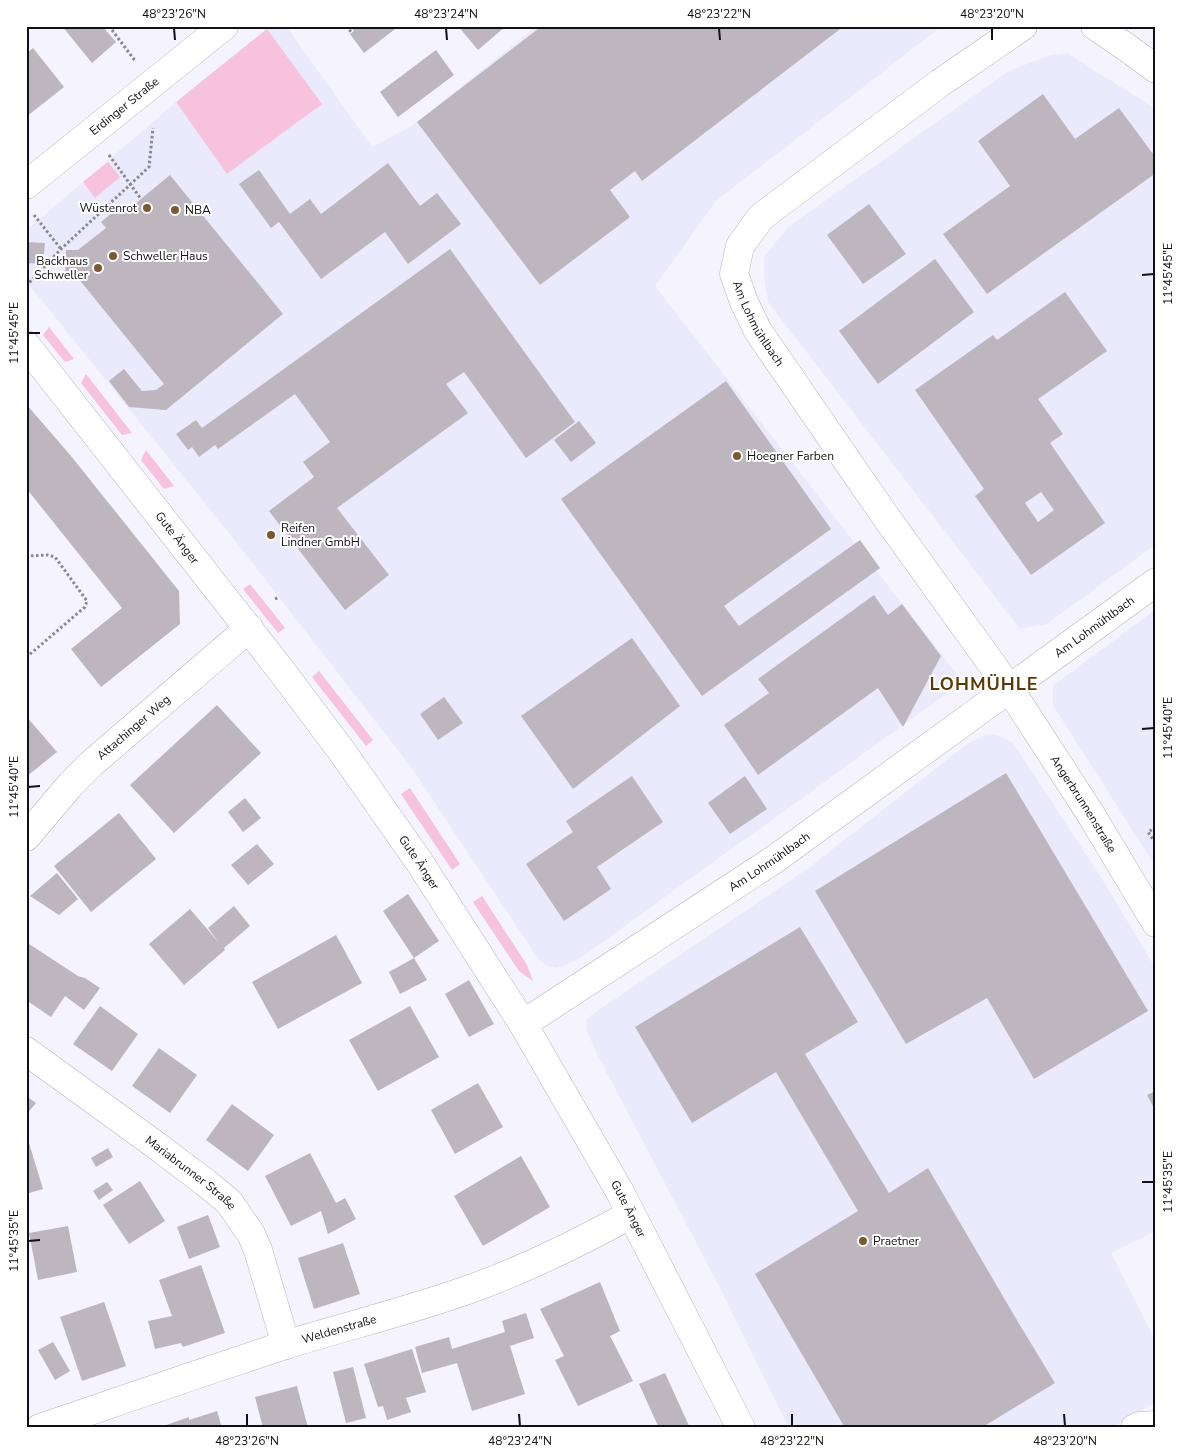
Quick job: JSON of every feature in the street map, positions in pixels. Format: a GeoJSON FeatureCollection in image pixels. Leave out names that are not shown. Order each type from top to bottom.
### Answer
{"type":"FeatureCollection","features":[{"type":"Feature","properties":{"kind":"street","name":"Erdinger Straße"},"geometry":{"type":"LineString","coordinates":[[26,185],[224,26]]}},
{"type":"Feature","properties":{"kind":"street","name":"Am Lohmühlbach"},"geometry":{"type":"LineString","coordinates":[[1009,688],[881,510],[758,331],[744,302],[734,274],[740,246],[761,217],[940,83],[1022,26]]}},
{"type":"Feature","properties":{"kind":"street"},"geometry":{"type":"LineString","coordinates":[[1095,26],[1156,69]]}},
{"type":"Feature","properties":{"kind":"street","name":"Gute Änger"},"geometry":{"type":"LineString","coordinates":[[26,345],[249,628],[343,753],[420,863],[523,1024],[620,1192],[741,1428]]}},
{"type":"Feature","properties":{"kind":"street","name":"Am Lohmühlbach"},"geometry":{"type":"LineString","coordinates":[[523,1024],[774,859],[1156,582]]}},
{"type":"Feature","properties":{"kind":"street","name":"Attachinger Weg"},"geometry":{"type":"LineString","coordinates":[[26,837],[71,784],[109,746],[249,628]]}},
{"type":"Feature","properties":{"kind":"street","name":"Angerbrunnenstraße"},"geometry":{"type":"LineString","coordinates":[[1009,688],[1090,814],[1156,923]]}},
{"type":"Feature","properties":{"kind":"street","name":"Mariabrunner Straße"},"geometry":{"type":"LineString","coordinates":[[26,1051],[206,1182],[229,1202],[251,1234],[258,1250],[286,1345]]}},
{"type":"Feature","properties":{"kind":"street","name":"Weldenstraße"},"geometry":{"type":"LineString","coordinates":[[40,1428],[286,1345],[469,1289],[502,1277],[585,1240],[631,1214]]}},
{"type":"Feature","properties":{"kind":"street"},"geometry":{"type":"LineString","coordinates":[[1135,1428],[1156,1425]]}},
{"type":"Feature","properties":{"kind":"path"},"geometry":{"type":"LineString","coordinates":[[109,26],[138,64]]}},
{"type":"Feature","properties":{"kind":"path"},"geometry":{"type":"LineString","coordinates":[[346,26],[352,33]]}},
{"type":"Feature","properties":{"kind":"path"},"geometry":{"type":"LineString","coordinates":[[26,286],[61,249],[149,168],[153,128]]}},
{"type":"Feature","properties":{"kind":"path"},"geometry":{"type":"LineString","coordinates":[[108,154],[140,199]]}},
{"type":"Feature","properties":{"kind":"path"},"geometry":{"type":"LineString","coordinates":[[34,215],[61,249]]}},
{"type":"Feature","properties":{"kind":"path"},"geometry":{"type":"LineString","coordinates":[[26,556],[48,555],[55,557],[87,601],[85,607],[28,655]]}},
{"type":"Feature","properties":{"kind":"path"},"geometry":{"type":"LineString","coordinates":[[1156,827],[1148,832],[1156,844]]}},
{"type":"Feature","properties":{"kind":"shaded area"},"geometry":{"type":"Polygon","coordinates":[[[270,26],[286,26],[372,147],[412,126],[537,26],[942,26],[716,201],[655,286],[963,682],[579,959],[557,968],[545,965],[540,961],[411,767],[233,538],[26,281],[26,231],[176,102],[270,26]]]}},
{"type":"Feature","properties":{"kind":"shaded area"},"geometry":{"type":"Polygon","coordinates":[[[267,29],[322,104],[227,174],[176,102],[267,29]]]}},
{"type":"Feature","properties":{"kind":"shaded area"},"geometry":{"type":"Polygon","coordinates":[[[1067,53],[1156,109],[1156,544],[1047,624],[1020,629],[768,302],[764,276],[764,257],[788,227],[1009,71],[1050,55],[1067,53]]]}},
{"type":"Feature","properties":{"kind":"shaded area"},"geometry":{"type":"Polygon","coordinates":[[[108,162],[120,177],[95,198],[83,182],[108,162]]]}},
{"type":"Feature","properties":{"kind":"shaded area"},"geometry":{"type":"Polygon","coordinates":[[[49,327],[74,359],[65,362],[43,335],[49,327]]]}},
{"type":"Feature","properties":{"kind":"shaded area"},"geometry":{"type":"Polygon","coordinates":[[[86,374],[132,433],[122,435],[81,383],[86,374]]]}},
{"type":"Feature","properties":{"kind":"shaded area"},"geometry":{"type":"Polygon","coordinates":[[[146,450],[174,486],[164,489],[141,460],[146,450]]]}},
{"type":"Feature","properties":{"kind":"shaded area"},"geometry":{"type":"Polygon","coordinates":[[[250,584],[285,628],[278,633],[243,589],[250,584]]]}},
{"type":"Feature","properties":{"kind":"shaded area"},"geometry":{"type":"Polygon","coordinates":[[[1156,609],[1156,867],[1053,705],[1053,686],[1156,609]]]}},
{"type":"Feature","properties":{"kind":"shaded area"},"geometry":{"type":"Polygon","coordinates":[[[319,671],[373,740],[366,746],[312,677],[319,671]]]}},
{"type":"Feature","properties":{"kind":"shaded area"},"geometry":{"type":"Polygon","coordinates":[[[994,735],[1003,737],[1013,743],[1102,879],[1156,969],[1156,1231],[1111,1253],[1156,1342],[1156,1402],[1111,1428],[789,1428],[718,1284],[597,1054],[586,1029],[587,1018],[810,867],[967,744],[983,736],[994,735]]]}},
{"type":"Feature","properties":{"kind":"shaded area"},"geometry":{"type":"Polygon","coordinates":[[[410,788],[460,864],[452,870],[401,794],[410,788]]]}},
{"type":"Feature","properties":{"kind":"shaded area"},"geometry":{"type":"Polygon","coordinates":[[[482,896],[527,965],[533,981],[519,971],[473,902],[482,896]]]}},
{"type":"Feature","properties":{"kind":"building"},"geometry":{"type":"Polygon","coordinates":[[[62,26],[102,26],[116,42],[92,63],[62,26]]]}},
{"type":"Feature","properties":{"kind":"building"},"geometry":{"type":"Polygon","coordinates":[[[350,26],[399,26],[364,53],[350,34],[354,31],[350,26]]]}},
{"type":"Feature","properties":{"kind":"building"},"geometry":{"type":"Polygon","coordinates":[[[458,26],[506,26],[478,50],[458,26]]]}},
{"type":"Feature","properties":{"kind":"building"},"geometry":{"type":"Polygon","coordinates":[[[542,26],[844,26],[642,181],[635,171],[610,190],[630,217],[540,285],[417,122],[542,26]]]}},
{"type":"Feature","properties":{"kind":"building"},"geometry":{"type":"Polygon","coordinates":[[[33,48],[64,87],[26,117],[26,54],[33,48]]]}},
{"type":"Feature","properties":{"kind":"building"},"geometry":{"type":"Polygon","coordinates":[[[436,50],[454,75],[398,117],[380,92],[436,50]]]}},
{"type":"Feature","properties":{"kind":"building"},"geometry":{"type":"Polygon","coordinates":[[[1043,94],[1075,139],[1119,108],[1156,158],[1156,173],[987,294],[943,234],[1010,186],[978,141],[1043,94]]]}},
{"type":"Feature","properties":{"kind":"building"},"geometry":{"type":"Polygon","coordinates":[[[388,163],[420,206],[437,193],[461,224],[408,264],[385,232],[321,279],[279,222],[271,228],[239,184],[259,170],[290,214],[310,199],[321,214],[388,163]]]}},
{"type":"Feature","properties":{"kind":"building"},"geometry":{"type":"Polygon","coordinates":[[[170,175],[283,314],[166,410],[129,407],[109,381],[124,369],[142,391],[156,390],[164,384],[78,278],[65,278],[66,250],[78,250],[106,228],[101,222],[119,207],[124,213],[170,175]]]}},
{"type":"Feature","properties":{"kind":"building"},"geometry":{"type":"Polygon","coordinates":[[[869,204],[906,254],[863,284],[827,235],[869,204]]]}},
{"type":"Feature","properties":{"kind":"building"},"geometry":{"type":"Polygon","coordinates":[[[26,242],[45,243],[43,264],[26,263],[26,242]]]}},
{"type":"Feature","properties":{"kind":"building"},"geometry":{"type":"Polygon","coordinates":[[[450,249],[575,422],[526,458],[464,372],[446,384],[468,413],[337,508],[389,575],[345,610],[269,511],[314,477],[303,462],[330,442],[295,394],[218,449],[215,445],[199,457],[192,447],[188,450],[176,434],[196,420],[202,428],[450,249]]]}},
{"type":"Feature","properties":{"kind":"building"},"geometry":{"type":"Polygon","coordinates":[[[935,259],[974,312],[878,384],[839,331],[935,259]]]}},
{"type":"Feature","properties":{"kind":"building"},"geometry":{"type":"Polygon","coordinates":[[[1065,292],[1107,351],[1038,399],[1063,434],[1050,443],[1105,523],[1031,575],[975,496],[984,489],[915,390],[993,335],[997,340],[1065,292]],[[1041,492],[1025,503],[1038,522],[1054,510],[1041,492]]]}},
{"type":"Feature","properties":{"kind":"building"},"geometry":{"type":"Polygon","coordinates":[[[726,381],[831,529],[724,606],[739,626],[860,540],[880,568],[702,696],[561,499],[726,381]]]}},
{"type":"Feature","properties":{"kind":"building"},"geometry":{"type":"Polygon","coordinates":[[[26,404],[71,456],[179,591],[180,624],[101,687],[71,649],[122,608],[26,488],[26,404]]]}},
{"type":"Feature","properties":{"kind":"building"},"geometry":{"type":"Polygon","coordinates":[[[579,421],[596,443],[571,462],[554,440],[579,421]]]}},
{"type":"Feature","properties":{"kind":"building"},"geometry":{"type":"Polygon","coordinates":[[[874,595],[888,615],[902,604],[941,656],[903,727],[878,688],[758,775],[724,725],[769,693],[758,679],[874,595]]]}},
{"type":"Feature","properties":{"kind":"building"},"geometry":{"type":"Polygon","coordinates":[[[632,638],[680,706],[573,789],[521,716],[632,638]]]}},
{"type":"Feature","properties":{"kind":"building"},"geometry":{"type":"Polygon","coordinates":[[[444,697],[463,723],[438,740],[420,714],[444,697]]]}},
{"type":"Feature","properties":{"kind":"building"},"geometry":{"type":"Polygon","coordinates":[[[217,705],[261,753],[174,833],[130,785],[217,705]]]}},
{"type":"Feature","properties":{"kind":"building"},"geometry":{"type":"Polygon","coordinates":[[[26,716],[57,752],[26,777],[26,716]]]}},
{"type":"Feature","properties":{"kind":"building"},"geometry":{"type":"Polygon","coordinates":[[[1006,773],[1148,1011],[1034,1079],[987,998],[906,1044],[815,891],[1006,773]]]}},
{"type":"Feature","properties":{"kind":"building"},"geometry":{"type":"Polygon","coordinates":[[[632,776],[663,822],[597,867],[611,889],[564,921],[526,864],[573,832],[566,821],[632,776]]]}},
{"type":"Feature","properties":{"kind":"building"},"geometry":{"type":"Polygon","coordinates":[[[745,776],[767,809],[730,834],[708,803],[745,776]]]}},
{"type":"Feature","properties":{"kind":"building"},"geometry":{"type":"Polygon","coordinates":[[[245,798],[261,818],[243,832],[228,812],[245,798]]]}},
{"type":"Feature","properties":{"kind":"building"},"geometry":{"type":"Polygon","coordinates":[[[119,813],[156,859],[91,912],[54,866],[119,813]]]}},
{"type":"Feature","properties":{"kind":"building"},"geometry":{"type":"Polygon","coordinates":[[[257,844],[274,864],[248,885],[231,865],[257,844]]]}},
{"type":"Feature","properties":{"kind":"building"},"geometry":{"type":"Polygon","coordinates":[[[57,873],[78,899],[59,915],[30,896],[57,873]]]}},
{"type":"Feature","properties":{"kind":"building"},"geometry":{"type":"Polygon","coordinates":[[[408,894],[439,941],[414,958],[383,911],[408,894]]]}},
{"type":"Feature","properties":{"kind":"building"},"geometry":{"type":"Polygon","coordinates":[[[234,906],[250,926],[184,985],[149,944],[190,909],[219,943],[208,928],[234,906]]]}},
{"type":"Feature","properties":{"kind":"building"},"geometry":{"type":"Polygon","coordinates":[[[800,927],[858,1022],[805,1054],[889,1193],[928,1168],[1055,1383],[981,1428],[845,1428],[755,1274],[858,1211],[776,1072],[692,1123],[635,1027],[800,927]]]}},
{"type":"Feature","properties":{"kind":"building"},"geometry":{"type":"Polygon","coordinates":[[[336,935],[362,983],[278,1029],[252,982],[336,935]]]}},
{"type":"Feature","properties":{"kind":"building"},"geometry":{"type":"Polygon","coordinates":[[[26,942],[100,988],[84,1010],[65,996],[51,1017],[26,1000],[26,942]]]}},
{"type":"Feature","properties":{"kind":"building"},"geometry":{"type":"Polygon","coordinates":[[[414,958],[427,980],[400,994],[389,972],[414,958]]]}},
{"type":"Feature","properties":{"kind":"building"},"geometry":{"type":"Polygon","coordinates":[[[469,980],[494,1024],[469,1037],[445,994],[469,980]]]}},
{"type":"Feature","properties":{"kind":"building"},"geometry":{"type":"Polygon","coordinates":[[[100,1006],[138,1034],[112,1071],[73,1044],[100,1006]]]}},
{"type":"Feature","properties":{"kind":"building"},"geometry":{"type":"Polygon","coordinates":[[[410,1006],[439,1057],[378,1091],[349,1040],[410,1006]]]}},
{"type":"Feature","properties":{"kind":"building"},"geometry":{"type":"Polygon","coordinates":[[[159,1048],[197,1075],[170,1113],[132,1086],[159,1048]]]}},
{"type":"Feature","properties":{"kind":"building"},"geometry":{"type":"Polygon","coordinates":[[[478,1083],[503,1127],[455,1154],[431,1110],[478,1083]]]}},
{"type":"Feature","properties":{"kind":"building"},"geometry":{"type":"Polygon","coordinates":[[[1156,1091],[1156,1112],[1147,1095],[1156,1091]]]}},
{"type":"Feature","properties":{"kind":"building"},"geometry":{"type":"Polygon","coordinates":[[[26,1096],[36,1103],[26,1115],[26,1096]]]}},
{"type":"Feature","properties":{"kind":"building"},"geometry":{"type":"Polygon","coordinates":[[[232,1104],[274,1135],[248,1171],[206,1140],[232,1104]]]}},
{"type":"Feature","properties":{"kind":"building"},"geometry":{"type":"Polygon","coordinates":[[[26,1143],[29,1143],[43,1189],[26,1194],[26,1143]]]}},
{"type":"Feature","properties":{"kind":"building"},"geometry":{"type":"Polygon","coordinates":[[[108,1148],[113,1157],[96,1167],[91,1158],[108,1148]]]}},
{"type":"Feature","properties":{"kind":"building"},"geometry":{"type":"Polygon","coordinates":[[[310,1153],[336,1203],[345,1198],[356,1219],[328,1234],[321,1211],[291,1226],[265,1176],[310,1153]]]}},
{"type":"Feature","properties":{"kind":"building"},"geometry":{"type":"Polygon","coordinates":[[[521,1156],[550,1207],[483,1246],[454,1196],[521,1156]]]}},
{"type":"Feature","properties":{"kind":"building"},"geometry":{"type":"Polygon","coordinates":[[[140,1181],[165,1221],[129,1244],[103,1205],[140,1181]]]}},
{"type":"Feature","properties":{"kind":"building"},"geometry":{"type":"Polygon","coordinates":[[[107,1182],[113,1190],[99,1200],[93,1191],[107,1182]]]}},
{"type":"Feature","properties":{"kind":"building"},"geometry":{"type":"Polygon","coordinates":[[[208,1215],[220,1247],[189,1259],[177,1227],[208,1215]]]}},
{"type":"Feature","properties":{"kind":"building"},"geometry":{"type":"Polygon","coordinates":[[[68,1226],[77,1272],[38,1280],[29,1233],[68,1226]]]}},
{"type":"Feature","properties":{"kind":"building"},"geometry":{"type":"Polygon","coordinates":[[[343,1243],[360,1294],[314,1309],[298,1258],[343,1243]]]}},
{"type":"Feature","properties":{"kind":"building"},"geometry":{"type":"Polygon","coordinates":[[[201,1265],[225,1333],[183,1347],[181,1343],[155,1349],[148,1321],[172,1316],[159,1280],[201,1265]]]}},
{"type":"Feature","properties":{"kind":"building"},"geometry":{"type":"Polygon","coordinates":[[[600,1282],[620,1331],[610,1336],[633,1381],[578,1406],[555,1360],[564,1356],[540,1309],[600,1282]]]}},
{"type":"Feature","properties":{"kind":"building"},"geometry":{"type":"Polygon","coordinates":[[[104,1302],[126,1366],[82,1381],[60,1317],[104,1302]]]}},
{"type":"Feature","properties":{"kind":"building"},"geometry":{"type":"Polygon","coordinates":[[[526,1313],[534,1338],[510,1346],[525,1394],[472,1411],[457,1363],[422,1373],[415,1347],[449,1337],[452,1349],[505,1332],[502,1321],[526,1313]]]}},
{"type":"Feature","properties":{"kind":"building"},"geometry":{"type":"Polygon","coordinates":[[[53,1342],[70,1371],[55,1380],[38,1350],[53,1342]]]}},
{"type":"Feature","properties":{"kind":"building"},"geometry":{"type":"Polygon","coordinates":[[[412,1349],[426,1392],[406,1398],[411,1412],[387,1420],[383,1406],[378,1407],[364,1364],[412,1349]]]}},
{"type":"Feature","properties":{"kind":"building"},"geometry":{"type":"Polygon","coordinates":[[[353,1367],[366,1418],[346,1423],[333,1372],[353,1367]]]}},
{"type":"Feature","properties":{"kind":"building"},"geometry":{"type":"Polygon","coordinates":[[[665,1373],[690,1428],[659,1428],[639,1384],[665,1373]]]}},
{"type":"Feature","properties":{"kind":"building"},"geometry":{"type":"Polygon","coordinates":[[[297,1386],[308,1428],[263,1428],[255,1397],[297,1386]]]}},
{"type":"Feature","properties":{"kind":"building"},"geometry":{"type":"Polygon","coordinates":[[[217,1411],[222,1428],[158,1428],[189,1417],[189,1420],[217,1411]]]}},
{"type":"Feature","properties":{"kind":"place","name":"Wüstenrot"},"geometry":{"type":"Point","coordinates":[147,208]}},
{"type":"Feature","properties":{"kind":"place","name":"NBA"},"geometry":{"type":"Point","coordinates":[175,210]}},
{"type":"Feature","properties":{"kind":"place","name":"Schweller Haus"},"geometry":{"type":"Point","coordinates":[113,256]}},
{"type":"Feature","properties":{"kind":"place","name":"Backhaus Schweller"},"geometry":{"type":"Point","coordinates":[98,268]}},
{"type":"Feature","properties":{"kind":"place","name":"Hoegner Farben"},"geometry":{"type":"Point","coordinates":[737,456]}},
{"type":"Feature","properties":{"kind":"place","name":"Reifen Lindner GmbH"},"geometry":{"type":"Point","coordinates":[271,535]}},
{"type":"Feature","properties":{"kind":"place","name":"Praetner"},"geometry":{"type":"Point","coordinates":[863,1241]}},
{"type":"Feature","properties":{"kind":"district","name":"LOHMÜHLE"},"geometry":{"type":"Point","coordinates":[984,684]}}]}
